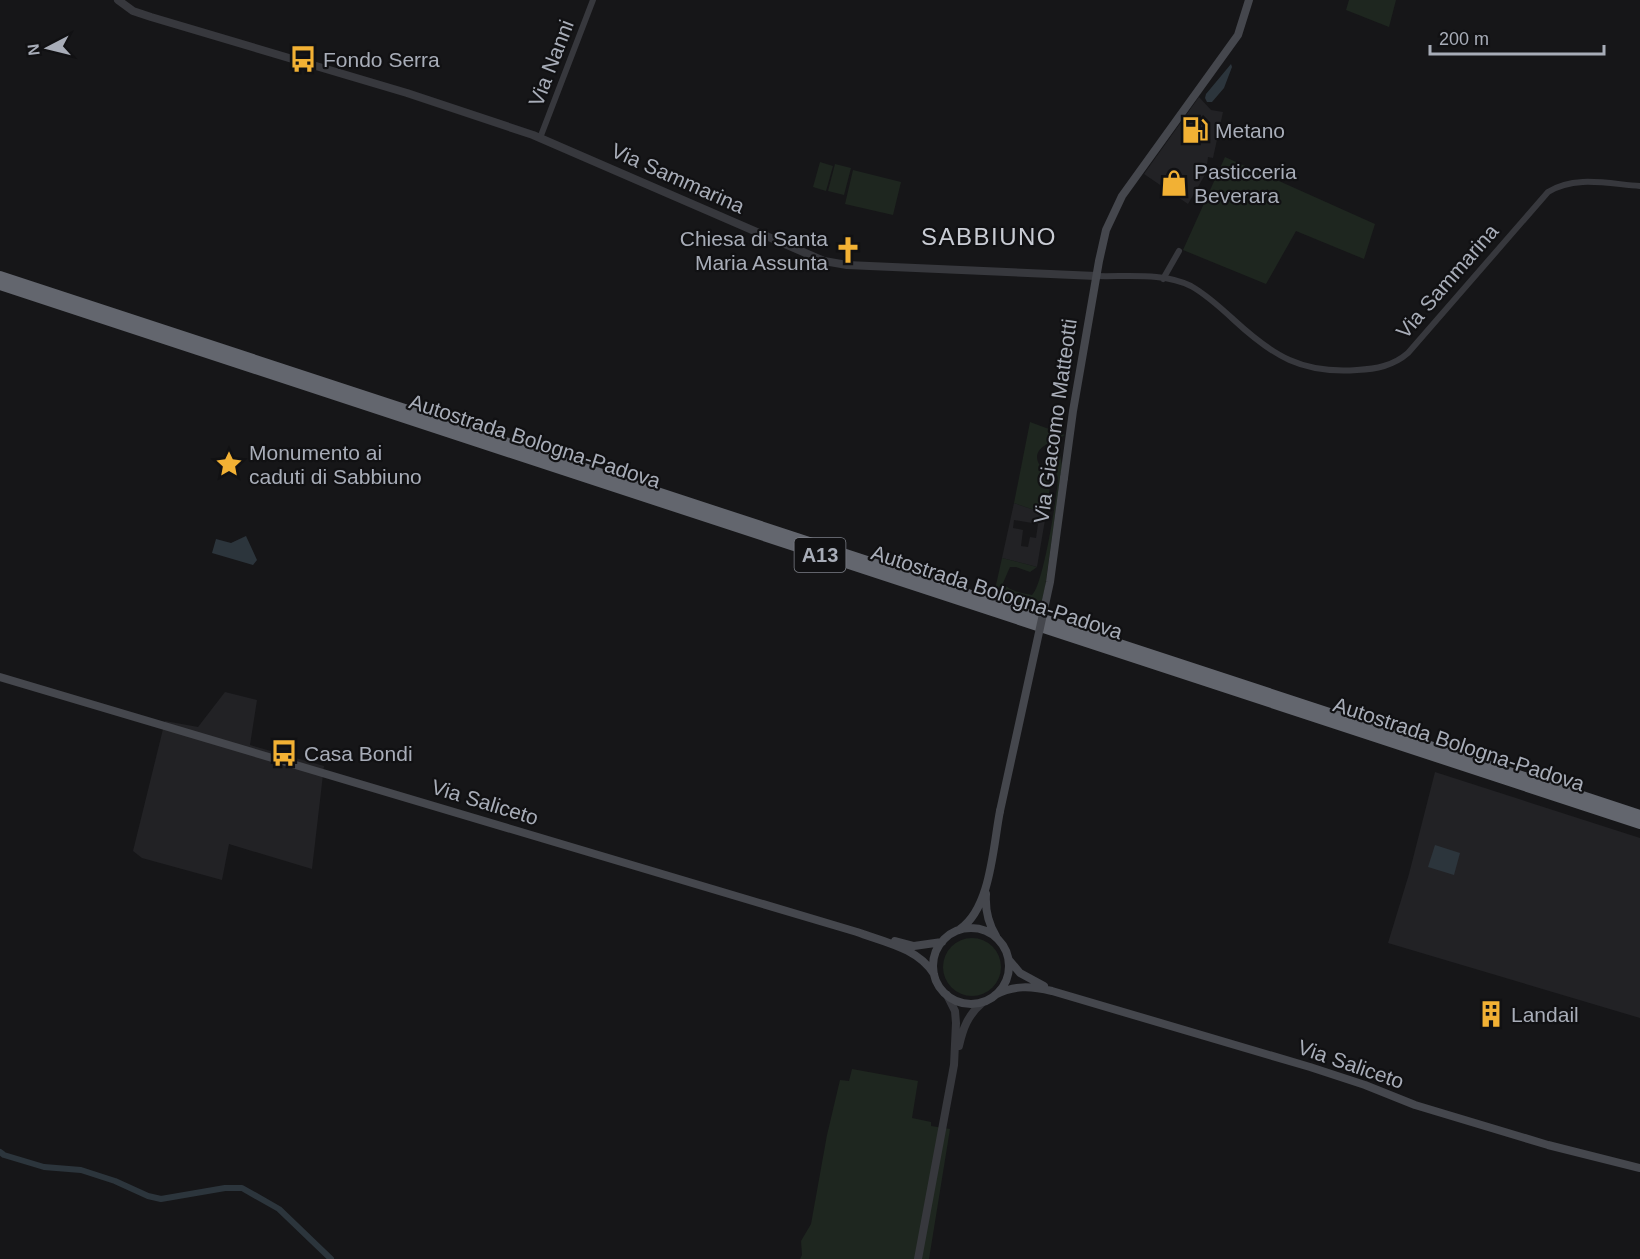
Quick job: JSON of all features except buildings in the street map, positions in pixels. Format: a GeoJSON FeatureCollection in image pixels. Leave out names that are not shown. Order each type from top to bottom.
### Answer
{"type":"FeatureCollection","features":[{"type":"Feature","properties":{"kind":"highway","name":"Autostrada Bologna-Padova"},"geometry":{"type":"LineString","coordinates":[[0,276],[1640,815]]}},
{"type":"Feature","properties":{"kind":"highway","name":"Autostrada Bologna-Padova"},"geometry":{"type":"LineString","coordinates":[[0,285],[1640,824]]}},
{"type":"Feature","properties":{"kind":"main road","name":"Via Giacomo Matteotti"},"geometry":{"type":"LineString","coordinates":[[957,931],[969,923],[978,909],[986,884],[1050,582],[1073,411],[1106,230],[1112,213],[1122,196],[1238,35],[1249,0]]}},
{"type":"Feature","properties":{"kind":"main road","name":"Via Saliceto"},"geometry":{"type":"LineString","coordinates":[[0,677],[857,932],[914,946],[942,942],[957,931]]}},
{"type":"Feature","properties":{"kind":"main road","name":"Via Giacomo Matteotti"},"geometry":{"type":"LineString","coordinates":[[986,884],[986,915],[998,939]]}},
{"type":"Feature","properties":{"kind":"main road"},"geometry":{"type":"LineString","coordinates":[[957,931],[967,928],[978,929],[998,939]]}},
{"type":"Feature","properties":{"kind":"main road","name":"Via Saliceto"},"geometry":{"type":"LineString","coordinates":[[857,932],[916,955],[928,964],[941,989],[947,995]]}},
{"type":"Feature","properties":{"kind":"main road","name":"Via Saliceto"},"geometry":{"type":"LineString","coordinates":[[998,939],[1005,948],[1008,959],[1020,973],[1052,991]]}},
{"type":"Feature","properties":{"kind":"main road"},"geometry":{"type":"LineString","coordinates":[[934,974],[936,952],[942,942]]}},
{"type":"Feature","properties":{"kind":"main road"},"geometry":{"type":"LineString","coordinates":[[995,996],[1007,979],[1008,959]]}},
{"type":"Feature","properties":{"kind":"main road","name":"Via Saliceto"},"geometry":{"type":"LineString","coordinates":[[982,1002],[1005,991],[1021,987],[1052,991],[1365,1085],[1415,1105],[1548,1145],[1640,1168]]}},
{"type":"Feature","properties":{"kind":"main road"},"geometry":{"type":"LineString","coordinates":[[947,995],[967,1004],[982,1002]]}},
{"type":"Feature","properties":{"kind":"street","name":"Via Sammarina"},"geometry":{"type":"LineString","coordinates":[[118,0],[133,11],[151,17],[407,93],[540,138],[824,261],[847,265],[1164,279],[1190,286],[1204,294],[1265,347],[1289,361],[1310,367],[1338,370],[1377,368],[1392,364],[1408,353],[1548,192],[1561,184],[1575,182],[1640,186]]}},
{"type":"Feature","properties":{"kind":"street","name":"Via Nanni"},"geometry":{"type":"LineString","coordinates":[[540,138],[593,0]]}},
{"type":"Feature","properties":{"kind":"street"},"geometry":{"type":"LineString","coordinates":[[1164,279],[1179,251]]}},
{"type":"Feature","properties":{"kind":"street"},"geometry":{"type":"LineString","coordinates":[[947,995],[955,1011],[954,1065]]}},
{"type":"Feature","properties":{"kind":"street"},"geometry":{"type":"LineString","coordinates":[[918,1259],[954,1065],[966,1021],[982,1002]]}},
{"type":"Feature","properties":{"kind":"shaded area"},"geometry":{"type":"Polygon","coordinates":[[[1349,0],[1396,0],[1389,27],[1346,10],[1349,0]]]}},
{"type":"Feature","properties":{"kind":"shaded area"},"geometry":{"type":"Polygon","coordinates":[[[1231,64],[1224,88],[1212,102],[1207,102],[1206,94],[1231,64]]]}},
{"type":"Feature","properties":{"kind":"shaded area"},"geometry":{"type":"Polygon","coordinates":[[[1199,97],[1211,110],[1223,112],[1213,158],[1208,157],[1206,173],[1188,204],[1144,174],[1199,97]]]}},
{"type":"Feature","properties":{"kind":"shaded area"},"geometry":{"type":"Polygon","coordinates":[[[1225,157],[1375,224],[1364,259],[1296,231],[1266,284],[1183,250],[1225,157]]]}},
{"type":"Feature","properties":{"kind":"shaded area"},"geometry":{"type":"Polygon","coordinates":[[[820,162],[833,166],[826,191],[813,187],[820,162]]]}},
{"type":"Feature","properties":{"kind":"shaded area"},"geometry":{"type":"Polygon","coordinates":[[[835,164],[851,168],[844,195],[828,191],[835,164]]]}},
{"type":"Feature","properties":{"kind":"shaded area"},"geometry":{"type":"Polygon","coordinates":[[[853,170],[901,182],[893,215],[845,204],[853,170]]]}},
{"type":"Feature","properties":{"kind":"shaded area"},"geometry":{"type":"Polygon","coordinates":[[[1030,422],[1065,435],[1045,445],[1038,453],[1039,464],[1051,480],[1046,514],[1014,503],[1030,422]]]}},
{"type":"Feature","properties":{"kind":"shaded area"},"geometry":{"type":"Polygon","coordinates":[[[1050,451],[1059,451],[1062,465],[1040,609],[994,594],[1002,558],[1037,567],[1030,572],[1010,567],[1003,583],[1006,586],[1032,595],[1036,588],[1049,540],[1058,478],[1046,457],[1050,451]]]}},
{"type":"Feature","properties":{"kind":"shaded area"},"geometry":{"type":"Polygon","coordinates":[[[1014,503],[1046,514],[1037,567],[1002,558],[1014,503]],[[1014,520],[1013,528],[1023,530],[1021,546],[1028,547],[1030,537],[1036,538],[1038,524],[1014,520]]]}},
{"type":"Feature","properties":{"kind":"shaded area"},"geometry":{"type":"Polygon","coordinates":[[[246,536],[257,560],[253,565],[212,553],[216,539],[231,543],[246,536]]]}},
{"type":"Feature","properties":{"kind":"shaded area"},"geometry":{"type":"Polygon","coordinates":[[[225,692],[257,700],[250,745],[324,766],[312,869],[229,844],[222,880],[142,858],[133,851],[165,721],[198,727],[225,692]]]}},
{"type":"Feature","properties":{"kind":"shaded area"},"geometry":{"type":"Polygon","coordinates":[[[1435,772],[1640,838],[1640,1018],[1388,943],[1409,874],[1435,772]]]}},
{"type":"Feature","properties":{"kind":"shaded area"},"geometry":{"type":"Polygon","coordinates":[[[1435,845],[1460,853],[1454,875],[1428,867],[1435,845]]]}},
{"type":"Feature","properties":{"kind":"shaded area"},"geometry":{"type":"Polygon","coordinates":[[[966,938],[978,938],[993,946],[1001,961],[1001,973],[993,988],[978,996],[966,996],[951,988],[943,973],[943,961],[951,946],[966,938]]]}},
{"type":"Feature","properties":{"kind":"shaded area"},"geometry":{"type":"Polygon","coordinates":[[[852,1069],[918,1081],[912,1118],[931,1122],[931,1126],[950,1129],[929,1259],[800,1259],[801,1241],[811,1224],[827,1135],[840,1080],[849,1081],[852,1069]]]}},
{"type":"Feature","properties":{"kind":"waterway"},"geometry":{"type":"LineString","coordinates":[[0,1152],[44,1167],[81,1170],[161,1199],[225,1188],[242,1188],[279,1209],[331,1259]]}},
{"type":"Feature","properties":{"kind":"place","name":"Fondo Serra"},"geometry":{"type":"Point","coordinates":[303,59]}},
{"type":"Feature","properties":{"kind":"place","name":"Metano"},"geometry":{"type":"Point","coordinates":[1195,130]}},
{"type":"Feature","properties":{"kind":"place","name":"Pasticceria Beverara"},"geometry":{"type":"Point","coordinates":[1174,183]}},
{"type":"Feature","properties":{"kind":"place","name":"Chiesa di Santa Maria Assunta"},"geometry":{"type":"Point","coordinates":[848,250]}},
{"type":"Feature","properties":{"kind":"place","name":"Monumento ai caduti di Sabbiuno"},"geometry":{"type":"Point","coordinates":[229,464]}},
{"type":"Feature","properties":{"kind":"place","name":"Casa Bondi"},"geometry":{"type":"Point","coordinates":[284,753]}},
{"type":"Feature","properties":{"kind":"place","name":"Landail"},"geometry":{"type":"Point","coordinates":[1491,1014]}},
{"type":"Feature","properties":{"kind":"district","name":"SABBIUNO"},"geometry":{"type":"Point","coordinates":[989,236]}}]}
